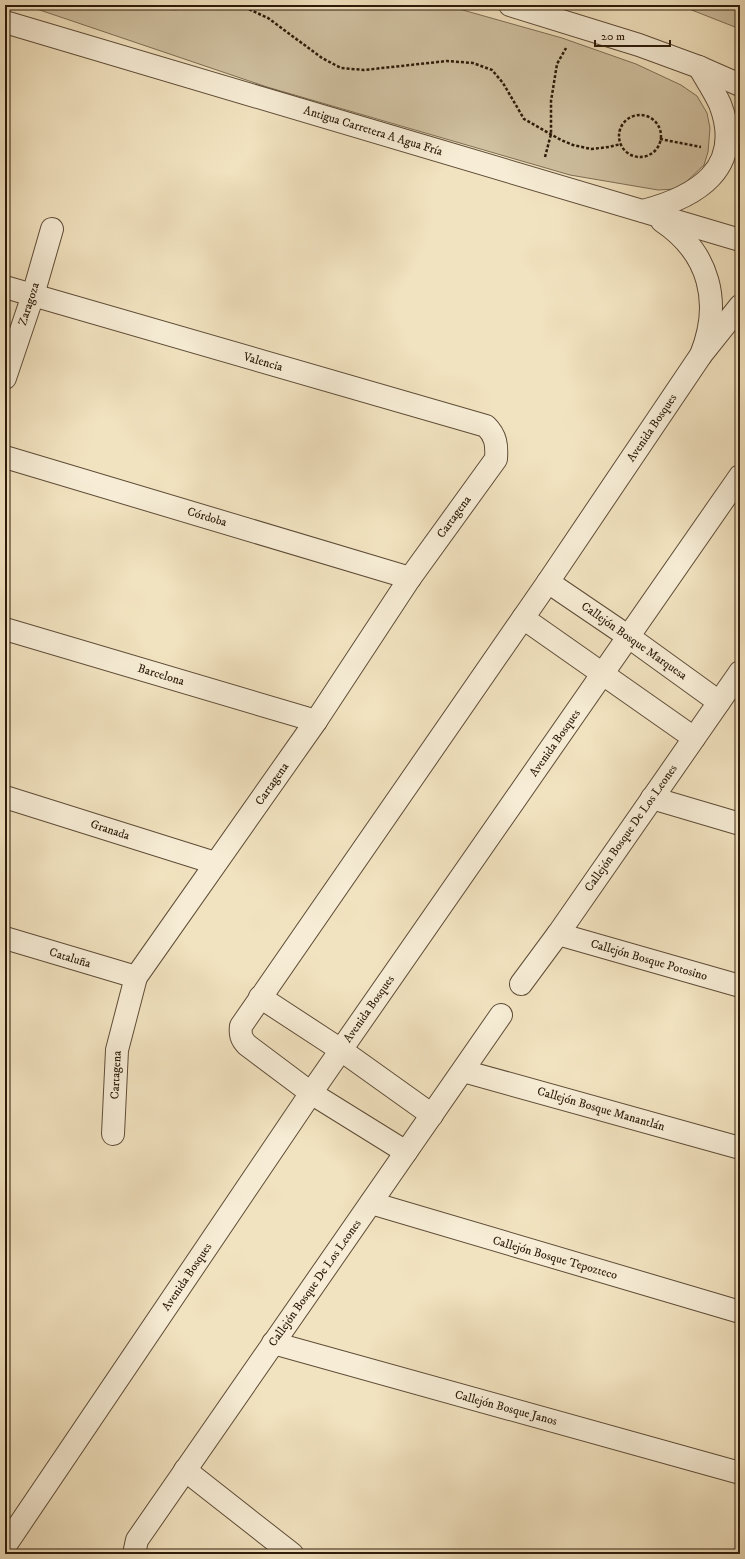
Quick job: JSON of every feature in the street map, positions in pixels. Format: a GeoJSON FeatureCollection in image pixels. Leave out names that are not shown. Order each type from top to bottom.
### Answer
{"type":"FeatureCollection","features":[{"type":"Feature","properties":{"kind":"street"},"geometry":{"type":"LineString","coordinates":[[510,5],[638,44],[699,67],[740,85]]}},
{"type":"Feature","properties":{"kind":"street","name":"Antigua Carretera A Agua Fría"},"geometry":{"type":"LineString","coordinates":[[5,22],[740,240]]}},
{"type":"Feature","properties":{"kind":"street"},"geometry":{"type":"LineString","coordinates":[[643,211],[672,203],[697,189],[708,182],[717,173],[725,159],[727,131],[724,118],[720,105],[699,67]]}},
{"type":"Feature","properties":{"kind":"street"},"geometry":{"type":"LineString","coordinates":[[643,211],[673,229],[686,241],[697,256],[704,272],[709,288],[711,322],[708,340],[701,356]]}},
{"type":"Feature","properties":{"kind":"street","name":"Zaragoza"},"geometry":{"type":"LineString","coordinates":[[5,378],[33,295],[52,229]]}},
{"type":"Feature","properties":{"kind":"street","name":"Valencia"},"geometry":{"type":"LineString","coordinates":[[5,287],[486,426],[496,440],[496,459]]}},
{"type":"Feature","properties":{"kind":"street","name":"Avenida Bosques"},"geometry":{"type":"LineString","coordinates":[[311,1093],[247,1045],[242,1039],[240,1033],[241,1026],[548,582],[701,356],[740,306]]}},
{"type":"Feature","properties":{"kind":"street","name":"Córdoba"},"geometry":{"type":"LineString","coordinates":[[5,456],[410,578]]}},
{"type":"Feature","properties":{"kind":"street","name":"Cartagena"},"geometry":{"type":"LineString","coordinates":[[114,1134],[117,1050],[136,977],[316,721],[410,578],[496,459]]}},
{"type":"Feature","properties":{"kind":"street","name":"Avenida Bosques"},"geometry":{"type":"LineString","coordinates":[[5,1546],[311,1093],[740,476]]}},
{"type":"Feature","properties":{"kind":"street","name":"Callejón Bosque Marquesa"},"geometry":{"type":"LineString","coordinates":[[548,582],[629,636],[719,702]]}},
{"type":"Feature","properties":{"kind":"street"},"geometry":{"type":"LineString","coordinates":[[523,618],[694,738]]}},
{"type":"Feature","properties":{"kind":"street","name":"Barcelona"},"geometry":{"type":"LineString","coordinates":[[5,629],[316,721]]}},
{"type":"Feature","properties":{"kind":"street","name":"Callejón Bosque De Los Leones"},"geometry":{"type":"LineString","coordinates":[[521,984],[558,934],[740,672]]}},
{"type":"Feature","properties":{"kind":"street","name":"Granada"},"geometry":{"type":"LineString","coordinates":[[5,797],[215,863]]}},
{"type":"Feature","properties":{"kind":"street"},"geometry":{"type":"LineString","coordinates":[[652,798],[740,824]]}},
{"type":"Feature","properties":{"kind":"street","name":"Callejón Bosque Potosino"},"geometry":{"type":"LineString","coordinates":[[558,934],[740,986]]}},
{"type":"Feature","properties":{"kind":"street","name":"Cataluña"},"geometry":{"type":"LineString","coordinates":[[5,938],[136,977]]}},
{"type":"Feature","properties":{"kind":"street"},"geometry":{"type":"LineString","coordinates":[[260,997],[341,1050],[432,1115]]}},
{"type":"Feature","properties":{"kind":"street","name":"Callejón Bosque De Los Leones"},"geometry":{"type":"LineString","coordinates":[[134,1554],[137,1540],[501,1015]]}},
{"type":"Feature","properties":{"kind":"street","name":"Callejón Bosque Manantlán"},"geometry":{"type":"LineString","coordinates":[[463,1071],[740,1148]]}},
{"type":"Feature","properties":{"kind":"street"},"geometry":{"type":"LineString","coordinates":[[311,1093],[406,1152]]}},
{"type":"Feature","properties":{"kind":"street","name":"Callejón Bosque Tepozteco"},"geometry":{"type":"LineString","coordinates":[[371,1203],[740,1312]]}},
{"type":"Feature","properties":{"kind":"street","name":"Callejón Bosque Janos"},"geometry":{"type":"LineString","coordinates":[[273,1343],[740,1473]]}},
{"type":"Feature","properties":{"kind":"street"},"geometry":{"type":"LineString","coordinates":[[185,1470],[292,1554]]}},
{"type":"Feature","properties":{"kind":"path"},"geometry":{"type":"LineString","coordinates":[[150,5],[173,9],[244,7],[268,18],[322,58],[341,68],[364,70],[447,61],[473,63],[492,70],[503,83],[524,119],[551,134],[573,145],[591,149],[621,144]]}},
{"type":"Feature","properties":{"kind":"path"},"geometry":{"type":"LineString","coordinates":[[544,161],[551,134],[551,101],[557,64],[567,46]]}},
{"type":"Feature","properties":{"kind":"path"},"geometry":{"type":"LineString","coordinates":[[634,116],[642,116],[652,119],[658,126],[660,139],[658,146],[652,154],[636,157],[628,153],[621,144],[621,128],[624,123],[634,116]]}},
{"type":"Feature","properties":{"kind":"path"},"geometry":{"type":"LineString","coordinates":[[660,139],[702,148]]}},
{"type":"Feature","properties":{"kind":"shaded area"},"geometry":{"type":"Polygon","coordinates":[[[25,5],[445,5],[562,38],[636,64],[681,85],[697,96],[707,113],[710,128],[708,152],[704,165],[686,182],[675,189],[658,190],[570,175],[267,87],[25,5]]]}},
{"type":"Feature","properties":{"kind":"shaded area"},"geometry":{"type":"Polygon","coordinates":[[[679,5],[740,5],[740,29],[679,5]]]}}]}
